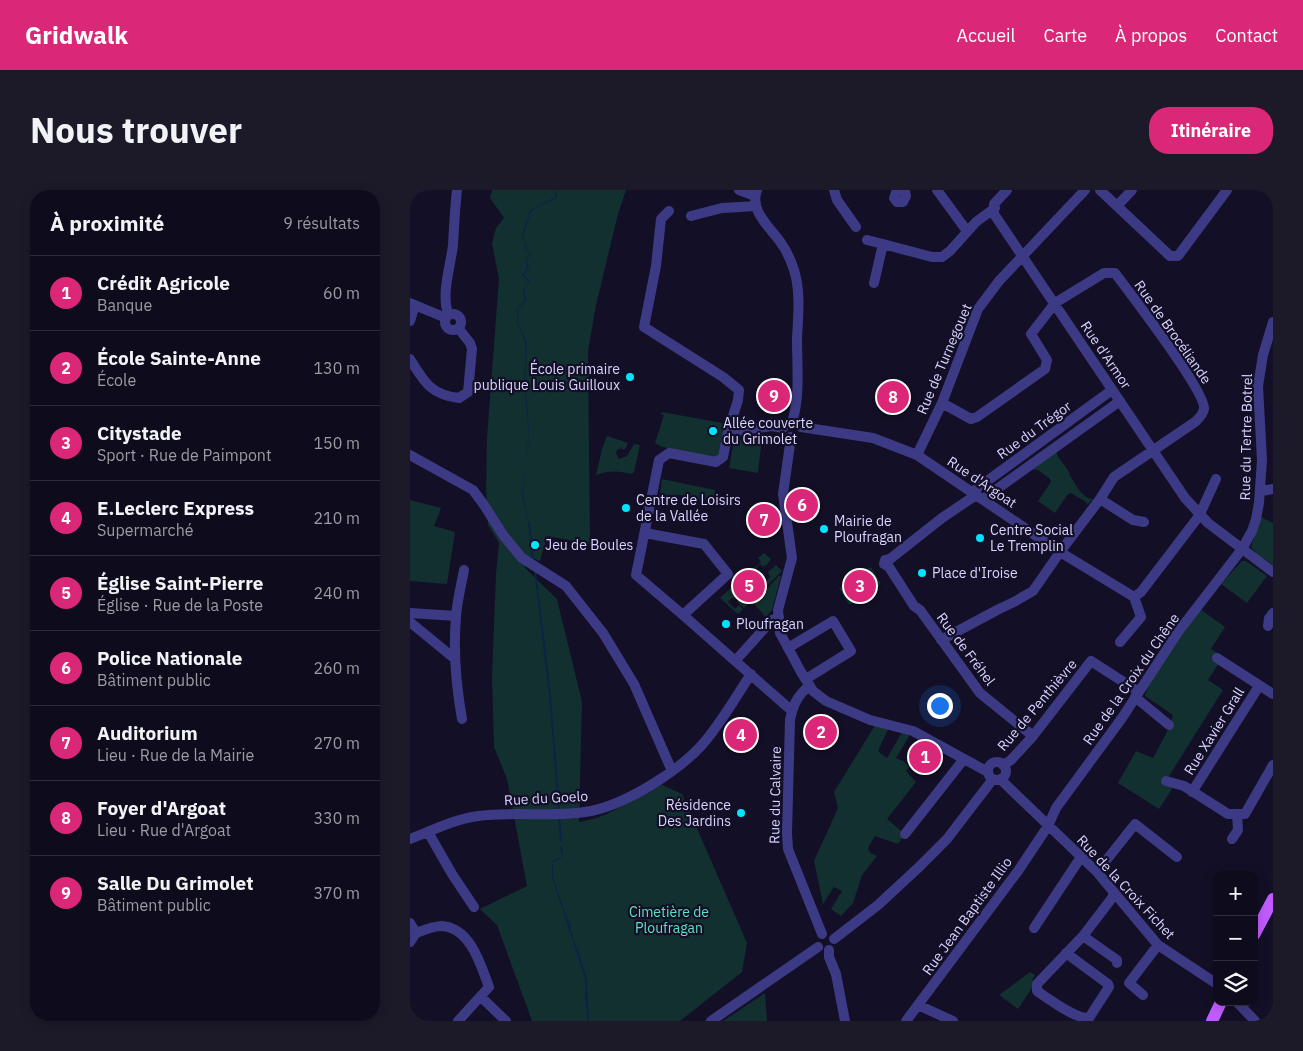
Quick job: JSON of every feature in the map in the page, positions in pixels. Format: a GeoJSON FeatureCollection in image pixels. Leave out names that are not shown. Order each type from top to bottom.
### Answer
{"type":"FeatureCollection","features":[{"type":"Feature","properties":{"kind":"main road"},"geometry":{"type":"LineString","coordinates":[[1258,927],[1273,899]]}},
{"type":"Feature","properties":{"kind":"main road"},"geometry":{"type":"LineString","coordinates":[[1212,1021],[1219,1006]]}},
{"type":"Feature","properties":{"kind":"street"},"geometry":{"type":"LineString","coordinates":[[410,360],[432,390],[446,396],[459,398],[468,392],[472,349],[459,328],[454,330],[448,329],[445,322],[448,316],[446,290],[453,246],[457,190]]}},
{"type":"Feature","properties":{"kind":"street"},"geometry":{"type":"LineString","coordinates":[[739,190],[756,197]]}},
{"type":"Feature","properties":{"kind":"street"},"geometry":{"type":"LineString","coordinates":[[897,190],[894,198],[896,202],[903,202],[906,196],[905,190]]}},
{"type":"Feature","properties":{"kind":"street"},"geometry":{"type":"LineString","coordinates":[[937,190],[967,232]]}},
{"type":"Feature","properties":{"kind":"street"},"geometry":{"type":"LineString","coordinates":[[867,240],[932,258],[942,256],[950,251],[976,222],[994,208],[994,204],[1007,190]]}},
{"type":"Feature","properties":{"kind":"street","name":"Rue de Turnegouet"},"geometry":{"type":"LineString","coordinates":[[917,455],[942,403],[978,309],[999,281],[1085,190]]}},
{"type":"Feature","properties":{"kind":"street"},"geometry":{"type":"LineString","coordinates":[[1100,190],[1170,256],[1178,256],[1227,190]]}},
{"type":"Feature","properties":{"kind":"street"},"geometry":{"type":"LineString","coordinates":[[1117,206],[1132,190]]}},
{"type":"Feature","properties":{"kind":"street"},"geometry":{"type":"LineString","coordinates":[[832,191],[856,228]]}},
{"type":"Feature","properties":{"kind":"street"},"geometry":{"type":"LineString","coordinates":[[691,216],[756,197]]}},
{"type":"Feature","properties":{"kind":"street"},"geometry":{"type":"LineString","coordinates":[[756,197],[759,214],[789,257],[795,271],[798,288],[797,388],[793,419]]}},
{"type":"Feature","properties":{"kind":"street","name":"Rue d'Armor"},"geometry":{"type":"LineString","coordinates":[[994,208],[994,214],[1185,498],[1199,516],[1273,572]]}},
{"type":"Feature","properties":{"kind":"street"},"geometry":{"type":"LineString","coordinates":[[669,211],[661,219],[656,266],[644,328],[723,377],[739,390],[723,457],[716,462],[669,453],[659,460],[636,575],[736,660],[792,711]]}},
{"type":"Feature","properties":{"kind":"street"},"geometry":{"type":"LineString","coordinates":[[874,283],[883,244]]}},
{"type":"Feature","properties":{"kind":"street","name":"Rue de Brocéliande"},"geometry":{"type":"LineString","coordinates":[[1055,303],[1104,273],[1115,273],[1171,348],[1203,400],[1204,410],[1201,417],[1195,422],[1152,450]]}},
{"type":"Feature","properties":{"kind":"street"},"geometry":{"type":"LineString","coordinates":[[942,403],[971,419],[977,417],[1045,369],[1047,360],[1031,334],[1055,303]]}},
{"type":"Feature","properties":{"kind":"street"},"geometry":{"type":"LineString","coordinates":[[410,321],[413,304],[448,316]]}},
{"type":"Feature","properties":{"kind":"street","name":"Rue du Tertre Botrel"},"geometry":{"type":"LineString","coordinates":[[1242,549],[1256,519],[1261,490],[1262,460],[1258,386],[1265,345],[1273,322]]}},
{"type":"Feature","properties":{"kind":"street","name":"Rue du Trégor"},"geometry":{"type":"LineString","coordinates":[[977,495],[1112,390]]}},
{"type":"Feature","properties":{"kind":"street","name":"Rue du Trégor"},"geometry":{"type":"LineString","coordinates":[[977,495],[1120,401]]}},
{"type":"Feature","properties":{"kind":"street"},"geometry":{"type":"LineString","coordinates":[[793,419],[798,421],[801,426],[799,434],[791,437],[785,433],[783,428],[785,422],[793,419]]}},
{"type":"Feature","properties":{"kind":"street"},"geometry":{"type":"LineString","coordinates":[[728,432],[772,426],[783,428]]}},
{"type":"Feature","properties":{"kind":"street","name":"Rue d'Argoat"},"geometry":{"type":"LineString","coordinates":[[801,426],[873,438],[917,455],[1060,552],[1134,597]]}},
{"type":"Feature","properties":{"kind":"street"},"geometry":{"type":"LineString","coordinates":[[791,437],[783,494],[792,558],[778,610],[778,617],[780,633],[808,683]]}},
{"type":"Feature","properties":{"kind":"street"},"geometry":{"type":"LineString","coordinates":[[942,640],[998,609],[1030,594],[1100,500],[1114,477],[1152,450]]}},
{"type":"Feature","properties":{"kind":"street"},"geometry":{"type":"LineString","coordinates":[[410,456],[473,490],[503,535],[522,558],[566,586],[602,633],[634,684],[672,771]]}},
{"type":"Feature","properties":{"kind":"street"},"geometry":{"type":"LineString","coordinates":[[1120,642],[1140,617],[1134,597],[1141,592],[1199,516],[1216,479]]}},
{"type":"Feature","properties":{"kind":"street"},"geometry":{"type":"LineString","coordinates":[[1261,490],[1273,489]]}},
{"type":"Feature","properties":{"kind":"street","name":"Rue de Fréhel"},"geometry":{"type":"LineString","coordinates":[[977,495],[942,518],[889,563],[914,606],[920,610],[980,693],[1033,736]]}},
{"type":"Feature","properties":{"kind":"street"},"geometry":{"type":"LineString","coordinates":[[1100,500],[1133,520],[1144,522]]}},
{"type":"Feature","properties":{"kind":"street"},"geometry":{"type":"LineString","coordinates":[[645,533],[704,544],[728,574],[683,616]]}},
{"type":"Feature","properties":{"kind":"street","name":"Rue de la Croix du Chêne"},"geometry":{"type":"LineString","coordinates":[[1048,826],[1056,808],[1122,718],[1178,632],[1242,549]]}},
{"type":"Feature","properties":{"kind":"street"},"geometry":{"type":"LineString","coordinates":[[462,719],[456,688],[455,659],[456,616],[464,570]]}},
{"type":"Feature","properties":{"kind":"street"},"geometry":{"type":"LineString","coordinates":[[1268,626],[1269,618],[1273,613]]}},
{"type":"Feature","properties":{"kind":"street"},"geometry":{"type":"LineString","coordinates":[[410,618],[456,616]]}},
{"type":"Feature","properties":{"kind":"street"},"geometry":{"type":"LineString","coordinates":[[736,660],[772,620],[778,617]]}},
{"type":"Feature","properties":{"kind":"street"},"geometry":{"type":"LineString","coordinates":[[410,618],[455,659]]}},
{"type":"Feature","properties":{"kind":"street","name":"Rue du Calvaire"},"geometry":{"type":"LineString","coordinates":[[788,648],[833,621],[851,651],[808,683],[794,703],[790,720],[788,849],[822,934]]}},
{"type":"Feature","properties":{"kind":"street"},"geometry":{"type":"LineString","coordinates":[[1217,658],[1273,694]]}},
{"type":"Feature","properties":{"kind":"street","name":"Rue de Penthièvre"},"geometry":{"type":"LineString","coordinates":[[1004,765],[1033,736],[1091,661],[1137,694]]}},
{"type":"Feature","properties":{"kind":"street","name":"Rue du Goelo"},"geometry":{"type":"LineString","coordinates":[[410,839],[476,816],[512,813],[561,814],[591,811],[619,803],[672,771],[700,746],[751,674]]}},
{"type":"Feature","properties":{"kind":"street","name":"Rue de la Croix Fichet"},"geometry":{"type":"LineString","coordinates":[[808,683],[813,691],[826,701],[870,720],[913,731],[993,777],[1097,872],[1158,945],[1213,981]]}},
{"type":"Feature","properties":{"kind":"street","name":"Rue Xavier Grall"},"geometry":{"type":"LineString","coordinates":[[1192,792],[1259,686]]}},
{"type":"Feature","properties":{"kind":"street"},"geometry":{"type":"LineString","coordinates":[[1137,694],[1169,724]]}},
{"type":"Feature","properties":{"kind":"street"},"geometry":{"type":"LineString","coordinates":[[905,834],[964,759]]}},
{"type":"Feature","properties":{"kind":"street"},"geometry":{"type":"LineString","coordinates":[[845,1021],[836,974],[829,957],[829,950],[834,944],[834,939],[878,905],[919,867],[947,838],[993,777],[1005,773],[1004,765],[998,762],[993,763],[989,767],[993,777]]}},
{"type":"Feature","properties":{"kind":"street"},"geometry":{"type":"LineString","coordinates":[[1166,781],[1184,786],[1228,814],[1245,814],[1272,769]]}},
{"type":"Feature","properties":{"kind":"street"},"geometry":{"type":"LineString","coordinates":[[1232,839],[1238,830],[1237,814]]}},
{"type":"Feature","properties":{"kind":"street"},"geometry":{"type":"LineString","coordinates":[[1097,872],[1135,824],[1177,857]]}},
{"type":"Feature","properties":{"kind":"street","name":"Rue Jean Baptiste Illio"},"geometry":{"type":"LineString","coordinates":[[906,1021],[1018,871],[1048,826]]}},
{"type":"Feature","properties":{"kind":"street"},"geometry":{"type":"LineString","coordinates":[[428,832],[452,874],[474,907]]}},
{"type":"Feature","properties":{"kind":"street"},"geometry":{"type":"LineString","coordinates":[[1034,928],[1081,857]]}},
{"type":"Feature","properties":{"kind":"street"},"geometry":{"type":"LineString","coordinates":[[1066,953],[1109,986],[1091,1019],[1084,1018],[1061,1007],[1037,991],[1037,984],[1066,953],[1083,936],[1112,898],[1114,892]]}},
{"type":"Feature","properties":{"kind":"street"},"geometry":{"type":"LineString","coordinates":[[410,923],[416,933]]}},
{"type":"Feature","properties":{"kind":"street"},"geometry":{"type":"LineString","coordinates":[[410,942],[416,933],[440,926],[449,927],[468,941],[474,949],[488,987],[481,998],[458,1021]]}},
{"type":"Feature","properties":{"kind":"street"},"geometry":{"type":"LineString","coordinates":[[829,950],[823,950],[818,946],[817,941],[822,934],[830,935],[834,939]]}},
{"type":"Feature","properties":{"kind":"street"},"geometry":{"type":"LineString","coordinates":[[1083,936],[1117,960],[1117,964]]}},
{"type":"Feature","properties":{"kind":"street"},"geometry":{"type":"LineString","coordinates":[[1143,995],[1129,983],[1158,945]]}},
{"type":"Feature","properties":{"kind":"street"},"geometry":{"type":"LineString","coordinates":[[711,1021],[818,946]]}},
{"type":"Feature","properties":{"kind":"street"},"geometry":{"type":"LineString","coordinates":[[481,998],[506,1021]]}},
{"type":"Feature","properties":{"kind":"street"},"geometry":{"type":"LineString","coordinates":[[918,1005],[953,1021]]}},
{"type":"Feature","properties":{"kind":"street"},"geometry":{"type":"LineString","coordinates":[[1241,1006],[1255,1021]]}},
{"type":"Feature","properties":{"kind":"green space","name":"Cimetière de Ploufragan"},"geometry":{"type":"Polygon","coordinates":[[[492,190],[626,190],[618,214],[596,305],[588,351],[590,544],[547,536],[540,561],[524,555],[525,568],[557,599],[582,702],[579,822],[611,812],[658,783],[682,794],[747,943],[742,972],[680,1021],[532,1021],[497,925],[480,909],[527,886],[507,779],[494,747],[492,676],[499,543],[488,525],[486,490],[487,437],[499,279],[492,243],[496,228],[504,218],[490,198],[492,190]]]}},
{"type":"Feature","properties":{"kind":"green space"},"geometry":{"type":"Polygon","coordinates":[[[662,412],[728,424],[723,457],[704,459],[655,443],[664,415],[660,414],[662,412]]]}},
{"type":"Feature","properties":{"kind":"green space"},"geometry":{"type":"Polygon","coordinates":[[[607,436],[628,443],[623,450],[621,448],[617,450],[616,453],[619,459],[627,456],[634,444],[640,445],[632,474],[606,472],[596,475],[607,436]]]}},
{"type":"Feature","properties":{"kind":"green space"},"geometry":{"type":"Polygon","coordinates":[[[762,438],[758,473],[729,468],[734,440],[762,438]]]}},
{"type":"Feature","properties":{"kind":"green space"},"geometry":{"type":"Polygon","coordinates":[[[1057,450],[1057,455],[1079,490],[1085,496],[1093,499],[1087,505],[1086,502],[1071,493],[1068,494],[1055,513],[1038,501],[1051,482],[1050,479],[1038,470],[1031,469],[1057,450]]]}},
{"type":"Feature","properties":{"kind":"green space"},"geometry":{"type":"Polygon","coordinates":[[[662,479],[715,490],[713,502],[676,495],[675,500],[672,502],[661,496],[662,479]]]}},
{"type":"Feature","properties":{"kind":"green space"},"geometry":{"type":"Polygon","coordinates":[[[410,500],[441,508],[434,526],[455,532],[447,584],[410,581],[410,500]]]}},
{"type":"Feature","properties":{"kind":"green space"},"geometry":{"type":"Polygon","coordinates":[[[1261,517],[1273,523],[1273,565],[1257,554],[1251,547],[1261,517]]]}},
{"type":"Feature","properties":{"kind":"green space"},"geometry":{"type":"Polygon","coordinates":[[[764,553],[771,559],[766,566],[764,565],[764,568],[760,564],[744,581],[743,578],[761,562],[758,558],[764,553]]]}},
{"type":"Feature","properties":{"kind":"green space"},"geometry":{"type":"Polygon","coordinates":[[[1242,561],[1246,561],[1267,576],[1247,603],[1221,584],[1242,561]]]}},
{"type":"Feature","properties":{"kind":"green space"},"geometry":{"type":"Polygon","coordinates":[[[776,565],[782,571],[744,608],[737,602],[743,599],[744,602],[749,598],[750,600],[757,593],[755,592],[760,586],[763,588],[764,583],[770,577],[768,572],[776,565]]]}},
{"type":"Feature","properties":{"kind":"green space"},"geometry":{"type":"Polygon","coordinates":[[[871,567],[881,584],[849,605],[839,588],[871,567]]]}},
{"type":"Feature","properties":{"kind":"green space"},"geometry":{"type":"Polygon","coordinates":[[[781,576],[772,610],[766,617],[753,603],[781,576]]]}},
{"type":"Feature","properties":{"kind":"green space"},"geometry":{"type":"Polygon","coordinates":[[[735,584],[738,587],[734,592],[737,593],[735,598],[728,602],[735,609],[739,605],[743,609],[738,614],[720,598],[735,584]]]}},
{"type":"Feature","properties":{"kind":"green space"},"geometry":{"type":"Polygon","coordinates":[[[1200,609],[1225,627],[1211,649],[1219,654],[1219,663],[1208,680],[1223,690],[1169,776],[1172,789],[1159,809],[1118,783],[1136,751],[1153,758],[1168,730],[1173,715],[1145,696],[1155,673],[1200,609]]]}},
{"type":"Feature","properties":{"kind":"green space"},"geometry":{"type":"Polygon","coordinates":[[[877,722],[890,725],[878,751],[887,758],[904,729],[912,731],[896,758],[905,762],[909,767],[906,771],[916,782],[887,819],[905,834],[898,844],[875,836],[868,848],[870,853],[877,856],[862,875],[853,903],[841,916],[831,909],[842,891],[834,887],[823,904],[814,861],[838,808],[834,792],[877,722]]]}},
{"type":"Feature","properties":{"kind":"green space"},"geometry":{"type":"Polygon","coordinates":[[[1030,972],[1035,975],[1032,980],[1036,982],[1018,1009],[999,995],[1030,972]]]}},
{"type":"Feature","properties":{"kind":"green space"},"geometry":{"type":"Polygon","coordinates":[[[765,993],[767,1021],[723,1021],[765,993]]]}},
{"type":"Feature","properties":{"kind":"water"},"geometry":{"type":"Polygon","coordinates":[[[555,190],[557,195],[555,199],[537,207],[530,213],[523,237],[531,255],[526,260],[529,268],[523,275],[530,280],[529,282],[522,276],[527,269],[525,260],[530,254],[526,249],[522,236],[530,210],[555,197],[555,190]]]}},
{"type":"Feature","properties":{"kind":"water"},"geometry":{"type":"Polygon","coordinates":[[[528,283],[524,290],[527,300],[517,310],[519,318],[517,322],[527,343],[525,381],[529,433],[524,382],[526,344],[516,321],[518,318],[516,310],[525,301],[523,290],[528,283]]]}},
{"type":"Feature","properties":{"kind":"water"},"geometry":{"type":"Polygon","coordinates":[[[526,463],[523,494],[529,524],[522,496],[526,463]]]}},
{"type":"Feature","properties":{"kind":"water"},"geometry":{"type":"Polygon","coordinates":[[[563,852],[562,857],[553,862],[553,877],[570,923],[573,940],[587,979],[589,1021],[585,998],[585,979],[552,877],[552,862],[562,856],[563,852]]]}},
{"type":"Feature","properties":{"kind":"waterway"},"geometry":{"type":"LineString","coordinates":[[529,523],[533,561]]}},
{"type":"Feature","properties":{"kind":"waterway"},"geometry":{"type":"LineString","coordinates":[[535,570],[550,695],[559,809]]}},
{"type":"Feature","properties":{"kind":"waterway"},"geometry":{"type":"LineString","coordinates":[[559,819],[561,841]]}},
{"type":"Feature","properties":{"kind":"waterway"},"geometry":{"type":"LineString","coordinates":[[561,848],[562,852]]}},
{"type":"Feature","properties":{"kind":"place","name":"École primaire publique Louis Guilloux"},"geometry":{"type":"Point","coordinates":[630,377]}},
{"type":"Feature","properties":{"kind":"place","name":"Salle Du Grimolet"},"geometry":{"type":"Point","coordinates":[774,396]}},
{"type":"Feature","properties":{"kind":"place","name":"Foyer d'Argoat"},"geometry":{"type":"Point","coordinates":[893,397]}},
{"type":"Feature","properties":{"kind":"place","name":"Allée couverte du Grimolet"},"geometry":{"type":"Point","coordinates":[713,431]}},
{"type":"Feature","properties":{"kind":"place","name":"Police Nationale"},"geometry":{"type":"Point","coordinates":[802,505]}},
{"type":"Feature","properties":{"kind":"place","name":"Centre de Loisirs de la Vallée"},"geometry":{"type":"Point","coordinates":[626,508]}},
{"type":"Feature","properties":{"kind":"place","name":"Auditorium"},"geometry":{"type":"Point","coordinates":[764,520]}},
{"type":"Feature","properties":{"kind":"place","name":"Mairie de Ploufragan"},"geometry":{"type":"Point","coordinates":[824,529]}},
{"type":"Feature","properties":{"kind":"place","name":"Centre Social Le Tremplin"},"geometry":{"type":"Point","coordinates":[980,538]}},
{"type":"Feature","properties":{"kind":"place","name":"Jeu de Boules"},"geometry":{"type":"Point","coordinates":[535,545]}},
{"type":"Feature","properties":{"kind":"place","name":"Place d'Iroise"},"geometry":{"type":"Point","coordinates":[922,573]}},
{"type":"Feature","properties":{"kind":"place","name":"Église Saint-Pierre"},"geometry":{"type":"Point","coordinates":[749,586]}},
{"type":"Feature","properties":{"kind":"place","name":"Citystade"},"geometry":{"type":"Point","coordinates":[860,586]}},
{"type":"Feature","properties":{"kind":"place","name":"Ploufragan"},"geometry":{"type":"Point","coordinates":[726,624]}},
{"type":"Feature","properties":{"kind":"place","name":"École Sainte-Anne"},"geometry":{"type":"Point","coordinates":[821,732]}},
{"type":"Feature","properties":{"kind":"place","name":"E.Leclerc Express"},"geometry":{"type":"Point","coordinates":[741,735]}},
{"type":"Feature","properties":{"kind":"place","name":"Crédit Agricole"},"geometry":{"type":"Point","coordinates":[925,757]}},
{"type":"Feature","properties":{"kind":"place","name":"Résidence Des Jardins"},"geometry":{"type":"Point","coordinates":[741,813]}}]}
